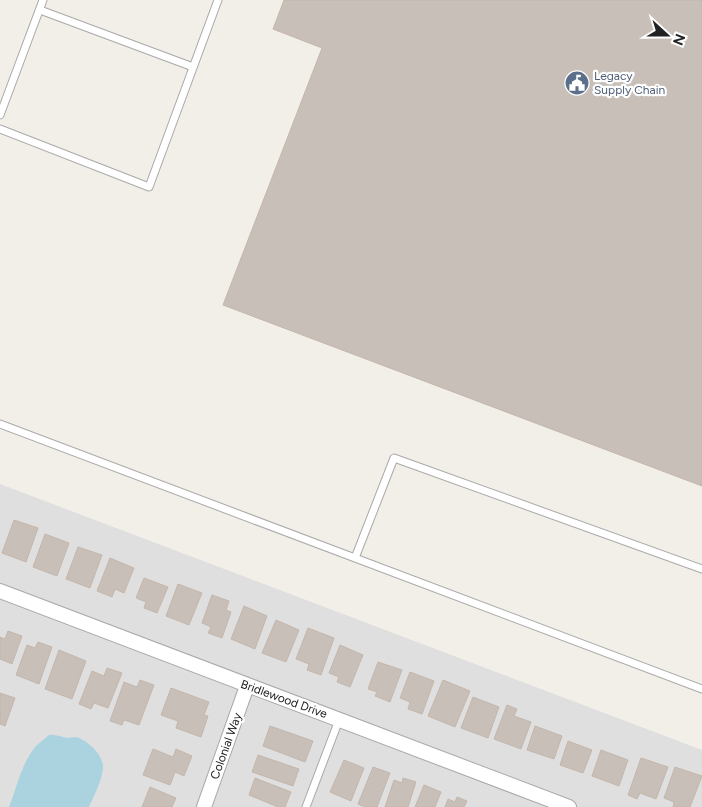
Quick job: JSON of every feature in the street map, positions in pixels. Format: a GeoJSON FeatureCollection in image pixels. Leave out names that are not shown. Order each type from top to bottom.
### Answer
{"type":"FeatureCollection","features":[{"type":"Feature","properties":{"kind":"street","name":"Bridlewood Drive"},"geometry":{"type":"LineString","coordinates":[[0,591],[568,807]]}},
{"type":"Feature","properties":{"kind":"street","name":"Colonial Way"},"geometry":{"type":"LineString","coordinates":[[204,807],[248,686]]}},
{"type":"Feature","properties":{"kind":"lane"},"geometry":{"type":"LineString","coordinates":[[0,115],[44,0]]}},
{"type":"Feature","properties":{"kind":"lane"},"geometry":{"type":"LineString","coordinates":[[0,128],[148,187],[218,0]]}},
{"type":"Feature","properties":{"kind":"lane"},"geometry":{"type":"LineString","coordinates":[[40,10],[193,68]]}},
{"type":"Feature","properties":{"kind":"lane"},"geometry":{"type":"LineString","coordinates":[[0,424],[702,689]]}},
{"type":"Feature","properties":{"kind":"lane"},"geometry":{"type":"LineString","coordinates":[[355,558],[394,458],[702,570]]}},
{"type":"Feature","properties":{"kind":"lane"},"geometry":{"type":"LineString","coordinates":[[306,807],[339,720]]}},
{"type":"Feature","properties":{"kind":"shaded area"},"geometry":{"type":"Polygon","coordinates":[[[0,484],[702,750],[702,807],[0,807],[0,484]]]}},
{"type":"Feature","properties":{"kind":"water"},"geometry":{"type":"Polygon","coordinates":[[[49,735],[79,738],[91,746],[101,758],[102,776],[89,807],[9,807],[27,759],[36,746],[49,735]]]}},
{"type":"Feature","properties":{"kind":"building"},"geometry":{"type":"Polygon","coordinates":[[[284,0],[702,0],[702,486],[223,305],[322,48],[273,29],[284,0]]]}},
{"type":"Feature","properties":{"kind":"building"},"geometry":{"type":"Polygon","coordinates":[[[14,520],[38,528],[26,562],[2,553],[14,520]]]}},
{"type":"Feature","properties":{"kind":"building"},"geometry":{"type":"Polygon","coordinates":[[[45,534],[69,543],[57,576],[33,567],[45,534]]]}},
{"type":"Feature","properties":{"kind":"building"},"geometry":{"type":"Polygon","coordinates":[[[78,547],[102,555],[90,588],[66,579],[78,547]]]}},
{"type":"Feature","properties":{"kind":"building"},"geometry":{"type":"Polygon","coordinates":[[[110,558],[134,568],[124,593],[115,589],[112,597],[97,591],[110,558]]]}},
{"type":"Feature","properties":{"kind":"building"},"geometry":{"type":"Polygon","coordinates":[[[144,578],[168,587],[157,613],[144,608],[146,602],[136,598],[144,578]]]}},
{"type":"Feature","properties":{"kind":"building"},"geometry":{"type":"Polygon","coordinates":[[[178,584],[202,593],[189,625],[166,616],[178,584]]]}},
{"type":"Feature","properties":{"kind":"building"},"geometry":{"type":"Polygon","coordinates":[[[212,595],[229,601],[226,610],[231,612],[222,638],[208,633],[211,627],[202,623],[212,595]]]}},
{"type":"Feature","properties":{"kind":"building"},"geometry":{"type":"Polygon","coordinates":[[[244,606],[267,616],[255,649],[231,639],[244,606]]]}},
{"type":"Feature","properties":{"kind":"building"},"geometry":{"type":"Polygon","coordinates":[[[276,620],[299,630],[286,662],[262,653],[276,620]]]}},
{"type":"Feature","properties":{"kind":"building"},"geometry":{"type":"Polygon","coordinates":[[[308,628],[334,638],[321,675],[307,670],[309,664],[296,659],[308,628]]]}},
{"type":"Feature","properties":{"kind":"building"},"geometry":{"type":"Polygon","coordinates":[[[8,631],[22,636],[12,664],[0,659],[0,637],[5,639],[8,631]]]}},
{"type":"Feature","properties":{"kind":"building"},"geometry":{"type":"Polygon","coordinates":[[[38,642],[52,647],[39,684],[16,675],[27,645],[35,648],[38,642]]]}},
{"type":"Feature","properties":{"kind":"building"},"geometry":{"type":"Polygon","coordinates":[[[340,645],[363,655],[350,687],[337,682],[339,677],[329,673],[340,645]]]}},
{"type":"Feature","properties":{"kind":"building"},"geometry":{"type":"Polygon","coordinates":[[[59,650],[86,661],[72,699],[45,689],[59,650]]]}},
{"type":"Feature","properties":{"kind":"building"},"geometry":{"type":"Polygon","coordinates":[[[378,662],[402,670],[390,702],[375,696],[377,692],[368,689],[378,662]]]}},
{"type":"Feature","properties":{"kind":"building"},"geometry":{"type":"Polygon","coordinates":[[[107,668],[122,673],[108,708],[94,703],[91,709],[79,704],[92,671],[104,676],[107,668]]]}},
{"type":"Feature","properties":{"kind":"building"},"geometry":{"type":"Polygon","coordinates":[[[410,672],[434,681],[422,714],[408,709],[410,702],[400,698],[410,672]]]}},
{"type":"Feature","properties":{"kind":"building"},"geometry":{"type":"Polygon","coordinates":[[[140,680],[154,685],[139,725],[124,720],[122,725],[110,721],[124,682],[137,687],[140,680]]]}},
{"type":"Feature","properties":{"kind":"building"},"geometry":{"type":"Polygon","coordinates":[[[443,680],[470,691],[455,727],[428,716],[443,680]]]}},
{"type":"Feature","properties":{"kind":"building"},"geometry":{"type":"Polygon","coordinates":[[[171,688],[209,702],[204,715],[208,716],[201,737],[176,728],[178,721],[161,715],[171,688]]]}},
{"type":"Feature","properties":{"kind":"building"},"geometry":{"type":"Polygon","coordinates":[[[0,693],[15,698],[5,726],[0,724],[0,693]]]}},
{"type":"Feature","properties":{"kind":"building"},"geometry":{"type":"Polygon","coordinates":[[[473,697],[499,707],[488,738],[461,728],[473,697]]]}},
{"type":"Feature","properties":{"kind":"building"},"geometry":{"type":"Polygon","coordinates":[[[507,705],[517,709],[514,716],[531,722],[521,749],[494,739],[507,705]]]}},
{"type":"Feature","properties":{"kind":"building"},"geometry":{"type":"Polygon","coordinates":[[[270,726],[313,741],[305,762],[263,746],[270,726]]]}},
{"type":"Feature","properties":{"kind":"building"},"geometry":{"type":"Polygon","coordinates":[[[535,726],[562,736],[554,759],[527,750],[535,726]]]}},
{"type":"Feature","properties":{"kind":"building"},"geometry":{"type":"Polygon","coordinates":[[[568,741],[592,750],[583,773],[560,765],[568,741]]]}},
{"type":"Feature","properties":{"kind":"building"},"geometry":{"type":"Polygon","coordinates":[[[153,749],[173,757],[176,749],[192,756],[184,776],[175,772],[170,785],[143,775],[153,749]]]}},
{"type":"Feature","properties":{"kind":"building"},"geometry":{"type":"Polygon","coordinates":[[[601,750],[628,760],[619,786],[592,776],[601,750]]]}},
{"type":"Feature","properties":{"kind":"building"},"geometry":{"type":"Polygon","coordinates":[[[258,755],[299,769],[293,786],[252,772],[258,755]]]}},
{"type":"Feature","properties":{"kind":"building"},"geometry":{"type":"Polygon","coordinates":[[[641,758],[668,767],[656,799],[640,793],[637,799],[628,795],[641,758]]]}},
{"type":"Feature","properties":{"kind":"building"},"geometry":{"type":"Polygon","coordinates":[[[344,760],[364,768],[351,801],[330,792],[344,760]]]}},
{"type":"Feature","properties":{"kind":"building"},"geometry":{"type":"Polygon","coordinates":[[[373,767],[390,773],[377,807],[365,807],[358,804],[373,767]]]}},
{"type":"Feature","properties":{"kind":"building"},"geometry":{"type":"Polygon","coordinates":[[[675,767],[702,776],[690,807],[673,807],[674,802],[664,798],[675,767]]]}},
{"type":"Feature","properties":{"kind":"building"},"geometry":{"type":"Polygon","coordinates":[[[255,778],[291,792],[285,807],[278,807],[249,795],[255,778]]]}},
{"type":"Feature","properties":{"kind":"building"},"geometry":{"type":"Polygon","coordinates":[[[403,778],[416,782],[408,807],[385,807],[394,780],[402,783],[403,778]]]}},
{"type":"Feature","properties":{"kind":"building"},"geometry":{"type":"Polygon","coordinates":[[[424,785],[441,792],[435,807],[415,807],[424,785]]]}},
{"type":"Feature","properties":{"kind":"building"},"geometry":{"type":"Polygon","coordinates":[[[150,787],[176,798],[172,807],[142,807],[150,787]]]}},
{"type":"Feature","properties":{"kind":"building"},"geometry":{"type":"Polygon","coordinates":[[[457,797],[467,801],[464,807],[445,807],[448,799],[455,802],[457,797]]]}},
{"type":"Feature","properties":{"kind":"place","name":"Legacy Supply Chain"},"geometry":{"type":"Point","coordinates":[577,83]}}]}
